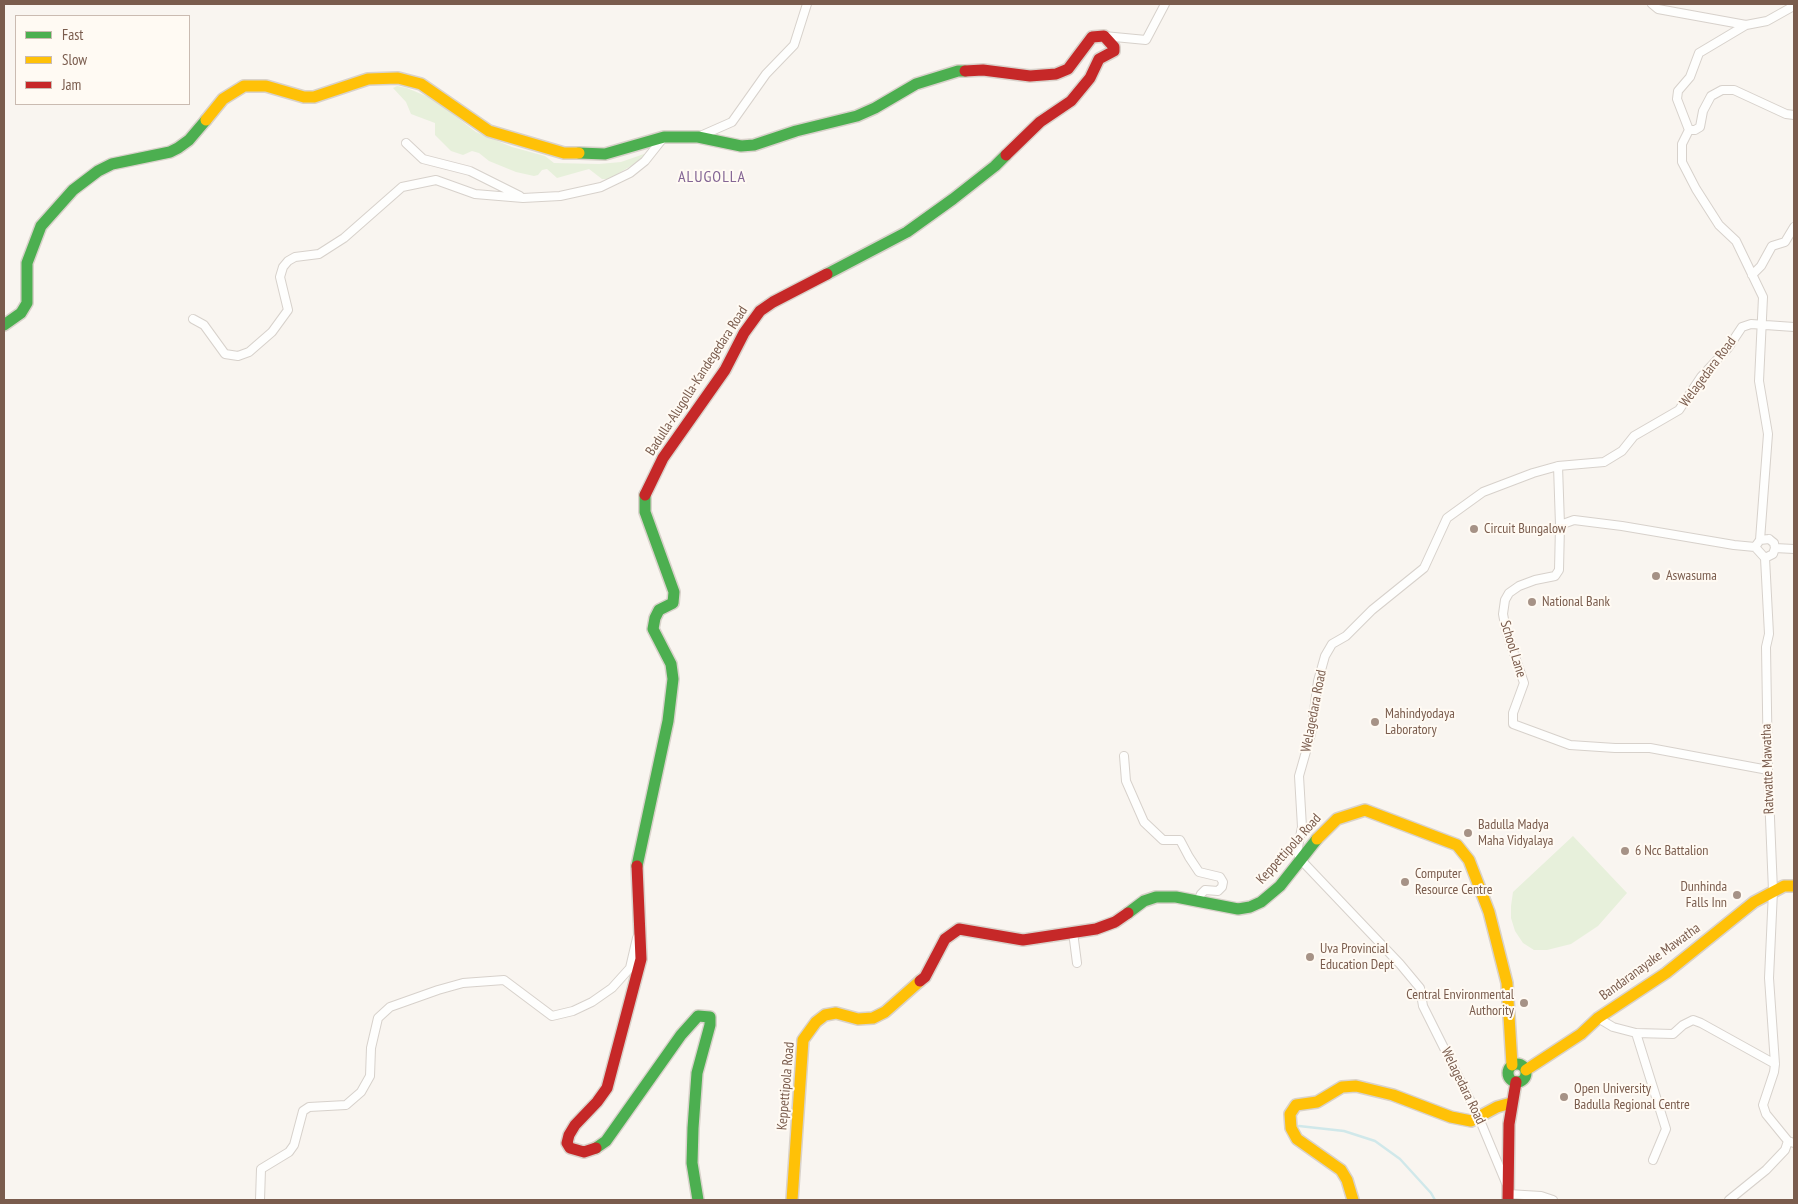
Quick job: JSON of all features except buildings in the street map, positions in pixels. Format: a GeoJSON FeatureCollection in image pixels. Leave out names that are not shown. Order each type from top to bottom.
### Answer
{"type":"FeatureCollection","features":[{"type":"Feature","properties":{"kind":"main road"},"geometry":{"type":"LineString","coordinates":[[4,325],[21,313],[27,303],[27,263],[41,226],[73,190],[98,171],[112,164],[170,152],[178,148],[189,140],[223,99],[244,86],[266,86],[304,97],[314,96],[368,79],[398,78],[421,84],[489,130],[564,153],[605,154],[664,137],[698,137],[741,146],[754,145],[796,131],[857,116],[875,108],[916,84],[958,72],[983,70],[1030,76],[1056,74],[1068,69],[1092,37],[1104,36]]}},
{"type":"Feature","properties":{"kind":"main road","name":"Badulla-Alugolla-Kandegedara Road"},"geometry":{"type":"LineString","coordinates":[[698,1200],[692,1163],[693,1128],[698,1073],[710,1025],[710,1017],[698,1016],[682,1034],[606,1141],[594,1150],[584,1152],[570,1148],[567,1143],[568,1135],[575,1125],[597,1102],[607,1088],[640,959],[637,867],[668,720],[673,679],[671,664],[653,629],[659,610],[673,603],[674,592],[645,512],[645,494],[663,458],[725,370],[744,333],[760,311],[773,302],[907,232],[995,166],[1040,122],[1071,101],[1090,78],[1099,60],[1114,51],[1114,46],[1104,36]]}},
{"type":"Feature","properties":{"kind":"main road","name":"Keppettipola Road"},"geometry":{"type":"LineString","coordinates":[[792,1200],[803,1040],[816,1022],[825,1015],[836,1013],[858,1019],[873,1018],[885,1012],[925,977],[945,938],[959,929],[1023,940],[1096,929],[1115,922],[1144,901],[1156,897],[1176,896],[1238,909],[1250,907],[1261,902],[1280,886],[1322,833],[1337,819],[1365,810],[1457,845],[1469,860],[1478,879],[1494,930],[1507,983],[1512,1065]]}},
{"type":"Feature","properties":{"kind":"main road","name":"Bandaranayake Mawatha"},"geometry":{"type":"LineString","coordinates":[[1526,1070],[1581,1034],[1598,1018],[1666,973],[1754,902],[1784,886],[1794,886]]}},
{"type":"Feature","properties":{"kind":"main road"},"geometry":{"type":"LineString","coordinates":[[1512,1065],[1522,1065],[1526,1070],[1524,1079],[1516,1082],[1510,1079],[1508,1074],[1512,1065]]}},
{"type":"Feature","properties":{"kind":"main road"},"geometry":{"type":"LineString","coordinates":[[1508,1193],[1509,1124],[1516,1082]]}},
{"type":"Feature","properties":{"kind":"main road"},"geometry":{"type":"LineString","coordinates":[[1353,1200],[1347,1180],[1341,1170],[1297,1138],[1291,1128],[1290,1114],[1296,1105],[1317,1102],[1342,1087],[1356,1086],[1393,1095],[1451,1117],[1471,1121],[1497,1107],[1511,1103]]}},
{"type":"Feature","properties":{"kind":"street"},"geometry":{"type":"LineString","coordinates":[[698,137],[732,122],[766,74],[794,44],[807,4]]}},
{"type":"Feature","properties":{"kind":"street"},"geometry":{"type":"LineString","coordinates":[[1104,36],[1146,40],[1165,4]]}},
{"type":"Feature","properties":{"kind":"street"},"geometry":{"type":"LineString","coordinates":[[1652,4],[1658,9],[1746,24],[1767,21],[1792,7],[1793,4]]}},
{"type":"Feature","properties":{"kind":"street"},"geometry":{"type":"LineString","coordinates":[[1746,24],[1699,53],[1690,77],[1678,91],[1677,99],[1689,130],[1682,144],[1682,162],[1696,189],[1719,225],[1736,241],[1762,297],[1763,325],[1760,381],[1768,434],[1760,536],[1755,547]]}},
{"type":"Feature","properties":{"kind":"street"},"geometry":{"type":"LineString","coordinates":[[1689,130],[1695,130],[1700,127],[1703,111],[1711,96],[1722,90],[1734,90],[1792,114]]}},
{"type":"Feature","properties":{"kind":"street"},"geometry":{"type":"LineString","coordinates":[[193,319],[204,325],[225,354],[238,356],[250,352],[272,332],[288,310],[280,277],[282,268],[288,261],[296,257],[319,254],[344,238],[402,187],[436,180],[476,194],[523,198],[560,196],[601,187],[630,173],[645,161],[664,137]]}},
{"type":"Feature","properties":{"kind":"street"},"geometry":{"type":"LineString","coordinates":[[406,143],[422,159],[470,170],[523,198]]}},
{"type":"Feature","properties":{"kind":"street"},"geometry":{"type":"LineString","coordinates":[[1752,275],[1761,266],[1772,246],[1785,242],[1794,227]]}},
{"type":"Feature","properties":{"kind":"street","name":"Welagedara Road"},"geometry":{"type":"LineString","coordinates":[[1508,1193],[1479,1118],[1423,1006],[1420,988],[1400,964],[1301,860],[1297,852],[1302,827],[1299,776],[1312,734],[1318,681],[1326,656],[1332,644],[1346,636],[1372,610],[1424,568],[1447,518],[1483,492],[1533,473],[1558,466],[1604,462],[1622,451],[1634,436],[1679,410],[1701,377],[1728,348],[1742,327],[1751,324],[1794,327]]}},
{"type":"Feature","properties":{"kind":"street","name":"School Lane"},"geometry":{"type":"LineString","coordinates":[[1558,466],[1559,570],[1555,576],[1519,586],[1509,593],[1505,600],[1503,614],[1506,630],[1524,683],[1513,713],[1513,724],[1570,745],[1650,748],[1768,770]]}},
{"type":"Feature","properties":{"kind":"street"},"geometry":{"type":"LineString","coordinates":[[1560,526],[1574,520],[1755,547],[1765,558],[1774,554],[1776,548],[1774,542],[1760,536]]}},
{"type":"Feature","properties":{"kind":"street"},"geometry":{"type":"LineString","coordinates":[[1776,548],[1794,549]]}},
{"type":"Feature","properties":{"kind":"street","name":"Ratwatte Mawatha"},"geometry":{"type":"LineString","coordinates":[[1765,558],[1769,634],[1766,647],[1768,770],[1773,891],[1769,978],[1775,1064],[1763,1105],[1766,1114],[1791,1142]]}},
{"type":"Feature","properties":{"kind":"street"},"geometry":{"type":"LineString","coordinates":[[1124,756],[1126,780],[1144,822],[1163,840],[1180,840],[1188,857],[1199,872],[1220,877],[1223,882],[1222,887],[1218,891],[1205,890],[1198,901]]}},
{"type":"Feature","properties":{"kind":"street"},"geometry":{"type":"LineString","coordinates":[[260,1200],[262,1169],[288,1152],[294,1145],[303,1112],[309,1107],[346,1105],[361,1092],[370,1076],[371,1048],[378,1018],[390,1007],[438,990],[463,984],[504,980],[552,1016],[573,1011],[592,1002],[612,988],[630,968],[640,928]]}},
{"type":"Feature","properties":{"kind":"street"},"geometry":{"type":"LineString","coordinates":[[1073,932],[1077,963]]}},
{"type":"Feature","properties":{"kind":"street"},"geometry":{"type":"LineString","coordinates":[[1598,1018],[1613,1026],[1636,1033],[1673,1034],[1683,1025],[1693,1020],[1775,1064]]}},
{"type":"Feature","properties":{"kind":"street"},"geometry":{"type":"LineString","coordinates":[[1636,1033],[1666,1129],[1654,1160]]}},
{"type":"Feature","properties":{"kind":"street"},"geometry":{"type":"LineString","coordinates":[[1729,1200],[1766,1170],[1791,1142]]}},
{"type":"Feature","properties":{"kind":"street"},"geometry":{"type":"LineString","coordinates":[[1508,1193],[1541,1196],[1553,1200]]}},
{"type":"Feature","properties":{"kind":"green space"},"geometry":{"type":"Polygon","coordinates":[[[397,86],[407,88],[433,99],[476,132],[512,147],[545,156],[554,163],[599,164],[621,162],[644,154],[651,154],[609,179],[602,179],[589,169],[557,178],[547,169],[534,176],[516,172],[489,161],[479,153],[472,151],[463,155],[451,151],[435,135],[435,123],[411,114],[406,102],[393,88],[397,86]]]}},
{"type":"Feature","properties":{"kind":"green space"},"geometry":{"type":"Polygon","coordinates":[[[1573,836],[1627,893],[1598,926],[1571,944],[1547,950],[1534,950],[1523,943],[1515,931],[1511,918],[1513,892],[1573,836]]]}},
{"type":"Feature","properties":{"kind":"waterway"},"geometry":{"type":"LineString","coordinates":[[1299,1126],[1344,1131],[1375,1141],[1400,1159],[1431,1193],[1435,1200]]}},
{"type":"Feature","properties":{"kind":"traffic: fast"},"geometry":{"type":"LineString","coordinates":[[579,153],[605,154],[664,137],[698,137],[741,146],[754,145],[796,131],[857,116],[875,108],[916,84],[958,71],[965,71]]}},
{"type":"Feature","properties":{"kind":"traffic: fast"},"geometry":{"type":"LineString","coordinates":[[4,325],[21,313],[27,303],[27,263],[41,226],[73,190],[98,171],[112,164],[170,152],[178,148],[189,140],[206,120]]}},
{"type":"Feature","properties":{"kind":"traffic: fast"},"geometry":{"type":"LineString","coordinates":[[827,274],[907,232],[953,199],[1006,155]]}},
{"type":"Feature","properties":{"kind":"traffic: fast"},"geometry":{"type":"LineString","coordinates":[[637,866],[668,721],[673,679],[671,664],[653,629],[659,610],[673,603],[674,592],[645,512],[645,495]]}},
{"type":"Feature","properties":{"kind":"traffic: fast"},"geometry":{"type":"LineString","coordinates":[[1128,913],[1144,901],[1156,897],[1176,897],[1238,909],[1250,907],[1261,902],[1280,886],[1317,839]]}},
{"type":"Feature","properties":{"kind":"traffic: fast"},"geometry":{"type":"LineString","coordinates":[[596,1148],[606,1141],[681,1035],[698,1016],[710,1017],[710,1025],[697,1073],[693,1128],[692,1163],[698,1200]]}},
{"type":"Feature","properties":{"kind":"traffic: fast"},"geometry":{"type":"LineString","coordinates":[[1513,1064],[1521,1064],[1526,1069],[1526,1073],[1524,1080],[1513,1082],[1508,1077],[1508,1069],[1513,1064]]}},
{"type":"Feature","properties":{"kind":"traffic: slow"},"geometry":{"type":"LineString","coordinates":[[206,120],[223,99],[244,86],[266,86],[304,97],[314,97],[368,79],[398,78],[421,84],[489,131],[564,153],[579,153]]}},
{"type":"Feature","properties":{"kind":"traffic: slow"},"geometry":{"type":"LineString","coordinates":[[1317,839],[1337,819],[1365,810],[1457,845],[1469,860],[1489,912],[1507,983],[1512,1065]]}},
{"type":"Feature","properties":{"kind":"traffic: slow"},"geometry":{"type":"LineString","coordinates":[[1526,1070],[1581,1034],[1598,1018],[1666,973],[1754,902],[1784,886],[1794,886]]}},
{"type":"Feature","properties":{"kind":"traffic: slow"},"geometry":{"type":"LineString","coordinates":[[792,1200],[803,1040],[816,1022],[825,1015],[836,1013],[858,1019],[873,1018],[885,1012],[920,981]]}},
{"type":"Feature","properties":{"kind":"traffic: slow"},"geometry":{"type":"LineString","coordinates":[[1353,1200],[1347,1180],[1341,1170],[1297,1139],[1291,1128],[1290,1114],[1296,1105],[1317,1102],[1342,1087],[1356,1086],[1393,1095],[1451,1117],[1471,1121],[1497,1107],[1511,1103]]}},
{"type":"Feature","properties":{"kind":"traffic: jam"},"geometry":{"type":"LineString","coordinates":[[965,71],[983,70],[1030,76],[1056,74],[1068,69],[1092,37],[1104,36],[1114,47],[1114,51],[1099,59],[1090,78],[1071,101],[1040,122],[1006,155]]}},
{"type":"Feature","properties":{"kind":"traffic: jam"},"geometry":{"type":"LineString","coordinates":[[645,495],[663,458],[725,370],[744,333],[760,311],[773,302],[827,274]]}},
{"type":"Feature","properties":{"kind":"traffic: jam"},"geometry":{"type":"LineString","coordinates":[[596,1148],[584,1152],[570,1148],[567,1143],[575,1125],[597,1102],[607,1088],[641,959],[637,866]]}},
{"type":"Feature","properties":{"kind":"traffic: jam"},"geometry":{"type":"LineString","coordinates":[[920,981],[925,977],[945,939],[959,929],[1023,940],[1096,929],[1115,922],[1128,913]]}},
{"type":"Feature","properties":{"kind":"traffic: jam"},"geometry":{"type":"LineString","coordinates":[[1508,1200],[1509,1124],[1516,1082]]}},
{"type":"Feature","properties":{"kind":"place","name":"Circuit Bungalow"},"geometry":{"type":"Point","coordinates":[1474,529]}},
{"type":"Feature","properties":{"kind":"place","name":"Aswasuma"},"geometry":{"type":"Point","coordinates":[1656,576]}},
{"type":"Feature","properties":{"kind":"place","name":"National Bank"},"geometry":{"type":"Point","coordinates":[1532,602]}},
{"type":"Feature","properties":{"kind":"place","name":"Mahindyodaya Laboratory"},"geometry":{"type":"Point","coordinates":[1375,722]}},
{"type":"Feature","properties":{"kind":"place","name":"Badulla Madya Maha Vidyalaya"},"geometry":{"type":"Point","coordinates":[1468,833]}},
{"type":"Feature","properties":{"kind":"place","name":"6 Ncc Battalion"},"geometry":{"type":"Point","coordinates":[1625,851]}},
{"type":"Feature","properties":{"kind":"place","name":"Computer Resource Centre"},"geometry":{"type":"Point","coordinates":[1405,882]}},
{"type":"Feature","properties":{"kind":"place","name":"Dunhinda Falls Inn"},"geometry":{"type":"Point","coordinates":[1737,895]}},
{"type":"Feature","properties":{"kind":"place","name":"Uva Provincial Education Dept"},"geometry":{"type":"Point","coordinates":[1310,957]}},
{"type":"Feature","properties":{"kind":"place","name":"Central Environmental Authority"},"geometry":{"type":"Point","coordinates":[1524,1003]}},
{"type":"Feature","properties":{"kind":"place","name":"Open University Badulla Regional Centre"},"geometry":{"type":"Point","coordinates":[1564,1097]}},
{"type":"Feature","properties":{"kind":"district","name":"ALUGOLLA"},"geometry":{"type":"Point","coordinates":[712,177]}}]}
